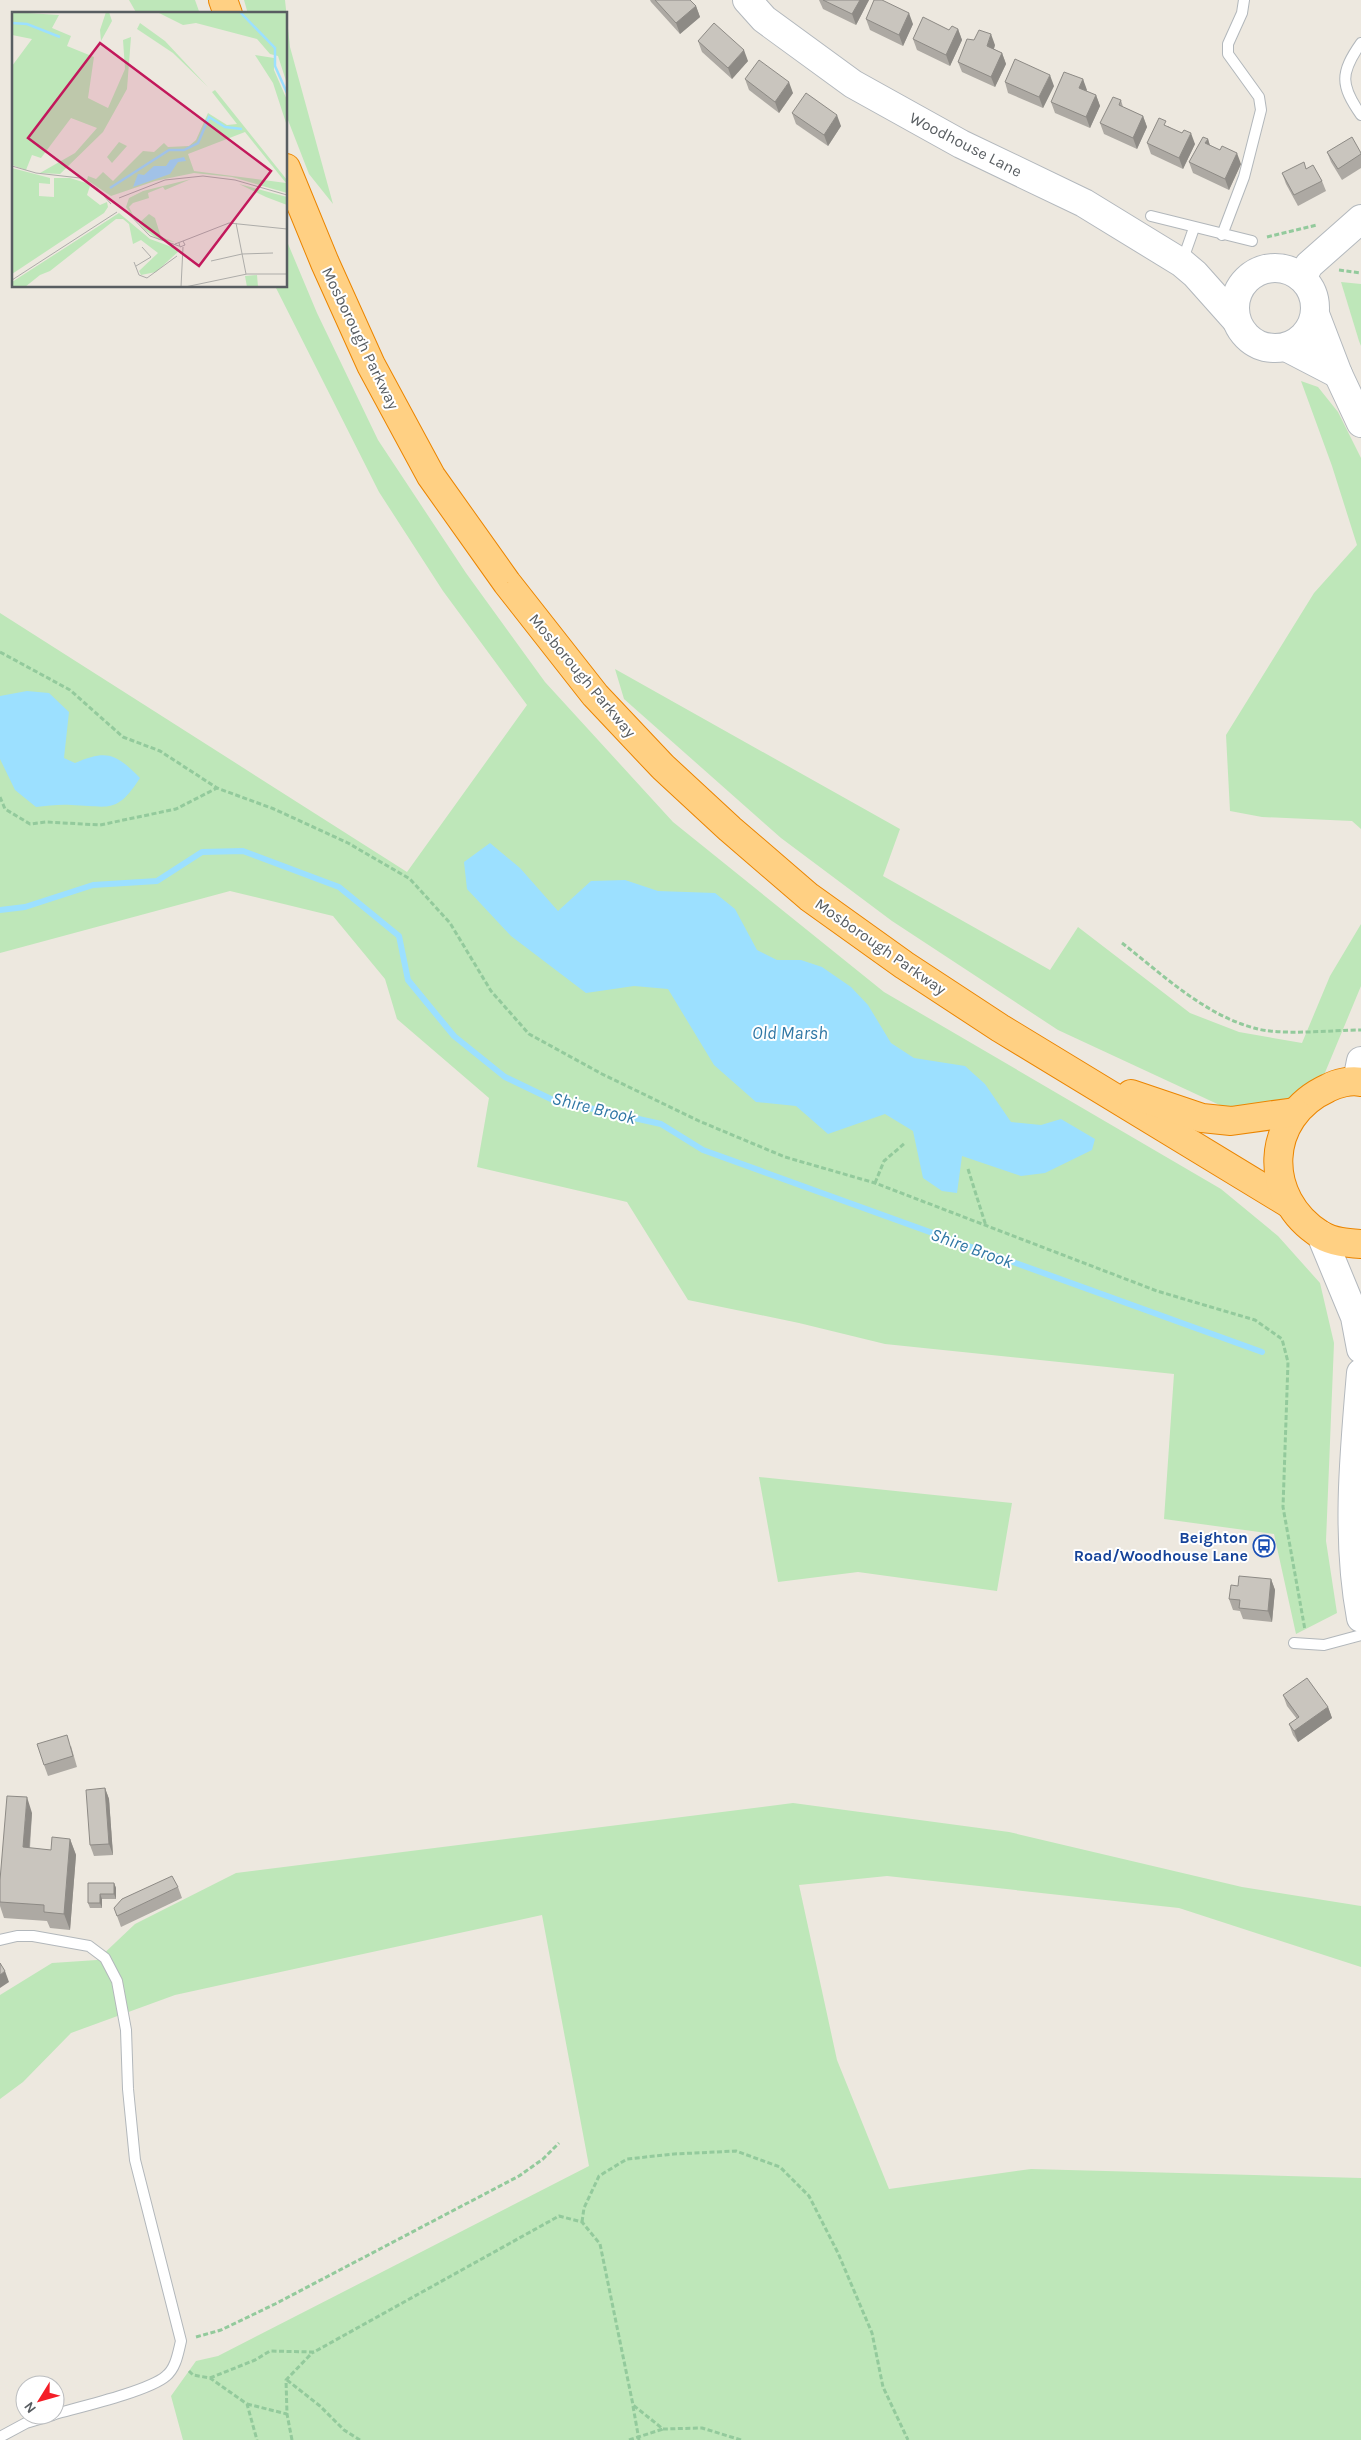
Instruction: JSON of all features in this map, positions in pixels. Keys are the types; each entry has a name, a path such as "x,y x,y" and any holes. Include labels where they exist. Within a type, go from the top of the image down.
{"highway":[{"path":"223,0 227,12"},
{"name":"Mosborough Parkway","path":"288,173 324,263 371,365 432,476 507,583 595,695 663,767 730,829 809,897 952,996 1288,1203"},
{"path":"1360,1075 1316,1093 1295,1112 1286,1126 1278,1153 1279,1176 1288,1203 1299,1218 1321,1235 1337,1242 1361,1244"},
{"name":"Mosborough Parkway","path":"1087,1079 1202,1118 1231,1121 1295,1112"}],"street":[{"name":"Woodhouse Lane","path":"747,0 764,19 853,84 961,144 1084,203 1188,268 1236,320"},
{"path":"1302,278 1309,265 1361,219"},
{"name":"Woodhouse Lane","path":"1188,268 1243,283"},
{"path":"1265,268 1279,268 1292,271 1302,278 1311,290 1315,303 1315,314 1311,327 1304,336 1286,347 1272,348 1258,345 1246,337 1236,320 1234,306 1237,292 1243,283 1253,274 1265,268"},
{"path":"1315,314 1338,374 1361,423"},
{"path":"1286,347 1338,374"},
{"path":"1321,1235 1355,1318 1361,1349"},
{"path":"1361,1373 1354,1447 1357,1599 1361,1618"}],"lane":[{"path":"1222,234 1244,177 1261,110 1259,97 1228,54 1228,44 1242,14 1244,0"},
{"path":"1361,43 1345,71 1345,86 1351,102 1361,115"},
{"path":"1151,216 1252,241"},
{"path":"1188,268 1194,228"},
{"path":"1294,1644 1324,1645 1361,1635"},
{"path":"0,1940 17,1936 33,1936 89,1946 105,1958 117,1981 126,2030 128,2089 135,2160 181,2341 176,2361 166,2376 149,2386 65,2412"},
{"path":"0,2437 22,2425"}],"path":[{"path":"1252,241 1321,224"},
{"path":"0,652 70,690 123,738 160,751 217,788 274,809 348,843 410,879 450,923 491,991 529,1034 602,1074 699,1121 785,1157 875,1184 1157,1291 1255,1320 1282,1339 1288,1362 1283,1507 1308,1645"},
{"path":"0,797 5,809 30,824 46,822 100,825 176,809 217,788"},
{"path":"1122,943 1186,993 1220,1014 1254,1028 1290,1031 1361,1030"},
{"path":"875,1184 884,1161 905,1143"},
{"path":"968,1169 986,1227"},
{"path":"181,2341 221,2330 519,2176 543,2160 558,2143"},
{"path":"582,2222 584,2208 599,2176 626,2159 674,2154 736,2151 780,2167 809,2196 838,2253 872,2333 883,2387 908,2440"},
{"path":"292,2440 287,2414 286,2380 314,2352 559,2216 582,2222 600,2244 639,2440"},
{"path":"210,2378 255,2360 270,2351 314,2352"},
{"path":"176,2361 194,2375 210,2378 248,2404 287,2414"},
{"path":"286,2380 320,2406 344,2430 360,2440"},
{"path":"248,2404 257,2440"},
{"path":"633,2405 663,2429"},
{"path":"630,2440 638,2435 655,2433 663,2429 702,2428 742,2440"}],"green space":[{"path":"129,0 195,0 199,12 136,12"},
{"path":"244,0 285,0 286,12 247,12"},
{"path":"288,28 290,47 333,204 309,174 288,120"},
{"path":"288,244 317,313 378,440 466,573 545,682 673,822 884,992 1221,1189 1278,1236 1320,1283 1334,1343 1326,1541 1337,1613 1296,1634 1274,1534 1164,1519 1174,1374 885,1344 799,1323 688,1300 627,1202 477,1167 489,1098 397,1019 385,979 333,916 230,891 0,953 0,613 407,872 527,705 443,591 379,492 276,288 288,288"},
{"path":"1341,282 1361,284 1361,346 1359,341"},
{"path":"1301,381 1318,387 1338,412 1361,458 1361,829 1352,821 1262,817 1230,811 1226,735 1314,593 1357,545 1332,466"},
{"path":"615,669 900,829 883,876 1050,970 1078,927 1190,1013 1239,1032 1302,1043 1330,976 1361,924 1361,986 1324,1075 1294,1100 1226,1108 1058,1030 892,921 781,838 624,699"},
{"path":"759,1477 1012,1503 997,1591 858,1572 778,1582"},
{"path":"793,1803 1009,1832 1242,1887 1361,1906 1361,1967 1179,1908 887,1876 799,1885 837,2060 889,2189 1031,2169 1361,2178 1361,2440 183,2440 171,2396 196,2361 218,2356 589,2166 542,1915 175,1995 71,2033 23,2082 0,2099 0,1995 52,1963 97,1960 135,1924 236,1873"}],"water":[{"path":"27,691 49,693 69,712 64,758 75,763 96,756 111,756 118,759 140,778 124,798 111,806 103,807 62,805 36,807 15,790 0,759 0,696"},
{"name":"Old Marsh","path":"490,843 520,868 558,911 591,881 625,880 658,891 715,893 735,909 757,950 777,960 801,960 822,967 851,987 868,1005 891,1043 914,1058 965,1066 985,1084 1011,1122 1041,1125 1061,1119 1095,1139 1092,1150 1045,1173 1021,1176 962,1156 957,1193 942,1191 923,1178 913,1131 885,1114 828,1134 796,1106 756,1102 714,1065 668,989 634,986 586,993 511,936 467,889 464,862"}],"building":[{"path":"655,0 690,0 696,6 676,23"},
{"path":"823,0 860,0 852,14"},
{"path":"874,0 882,0 909,13 899,35 866,19"},
{"path":"923,17 949,30 952,26 958,29 946,55 913,39"},
{"path":"714,23 744,50 728,68 698,41"},
{"path":"979,30 991,34 987,46 1002,53 991,77 958,62 967,39 974,40"},
{"path":"1015,59 1050,75 1039,97 1005,82"},
{"path":"759,60 789,82 775,102 745,79"},
{"path":"1064,72 1083,79 1079,88 1096,95 1086,117 1051,102"},
{"path":"806,93 837,115 824,135 792,113"},
{"path":"1113,97 1121,100 1119,105 1143,116 1133,138 1100,123"},
{"path":"1159,118 1166,121 1164,125 1182,133 1184,130 1191,133 1179,158 1147,143"},
{"path":"1203,137 1208,139 1205,143 1220,150 1222,146 1237,153 1225,179 1189,162"},
{"path":"1352,137 1361,154 1338,169 1327,152"},
{"path":"1304,162 1306,169 1313,165 1322,181 1294,195 1282,173"},
{"path":"1239,1576 1271,1579 1268,1611 1239,1608 1240,1600 1229,1599 1231,1585 1238,1586"},
{"path":"1307,1678 1328,1707 1294,1731 1289,1724 1299,1717 1283,1695"},
{"path":"67,1735 73,1756 44,1765 37,1744"},
{"path":"105,1788 109,1844 90,1845 86,1790"},
{"path":"7,1796 27,1797 23,1847 51,1850 52,1837 70,1839 64,1914 44,1912 44,1905 0,1902"},
{"path":"172,1876 178,1887 117,1916 114,1908 122,1899"},
{"path":"88,1883 114,1883 114,1894 100,1894 100,1903 88,1903"},
{"path":"0,1963 5,1971 0,1975"}],"waterway":[{"name":"Shire Brook","path":"0,910 25,907 93,885 157,881 202,852 243,851 339,887 399,936 408,980 454,1036 505,1077 553,1100 661,1124 703,1150 1262,1352"}],"place":[{"name":"Beighton Road/Woodhouse Lane","path":"1264,1546"}]}
